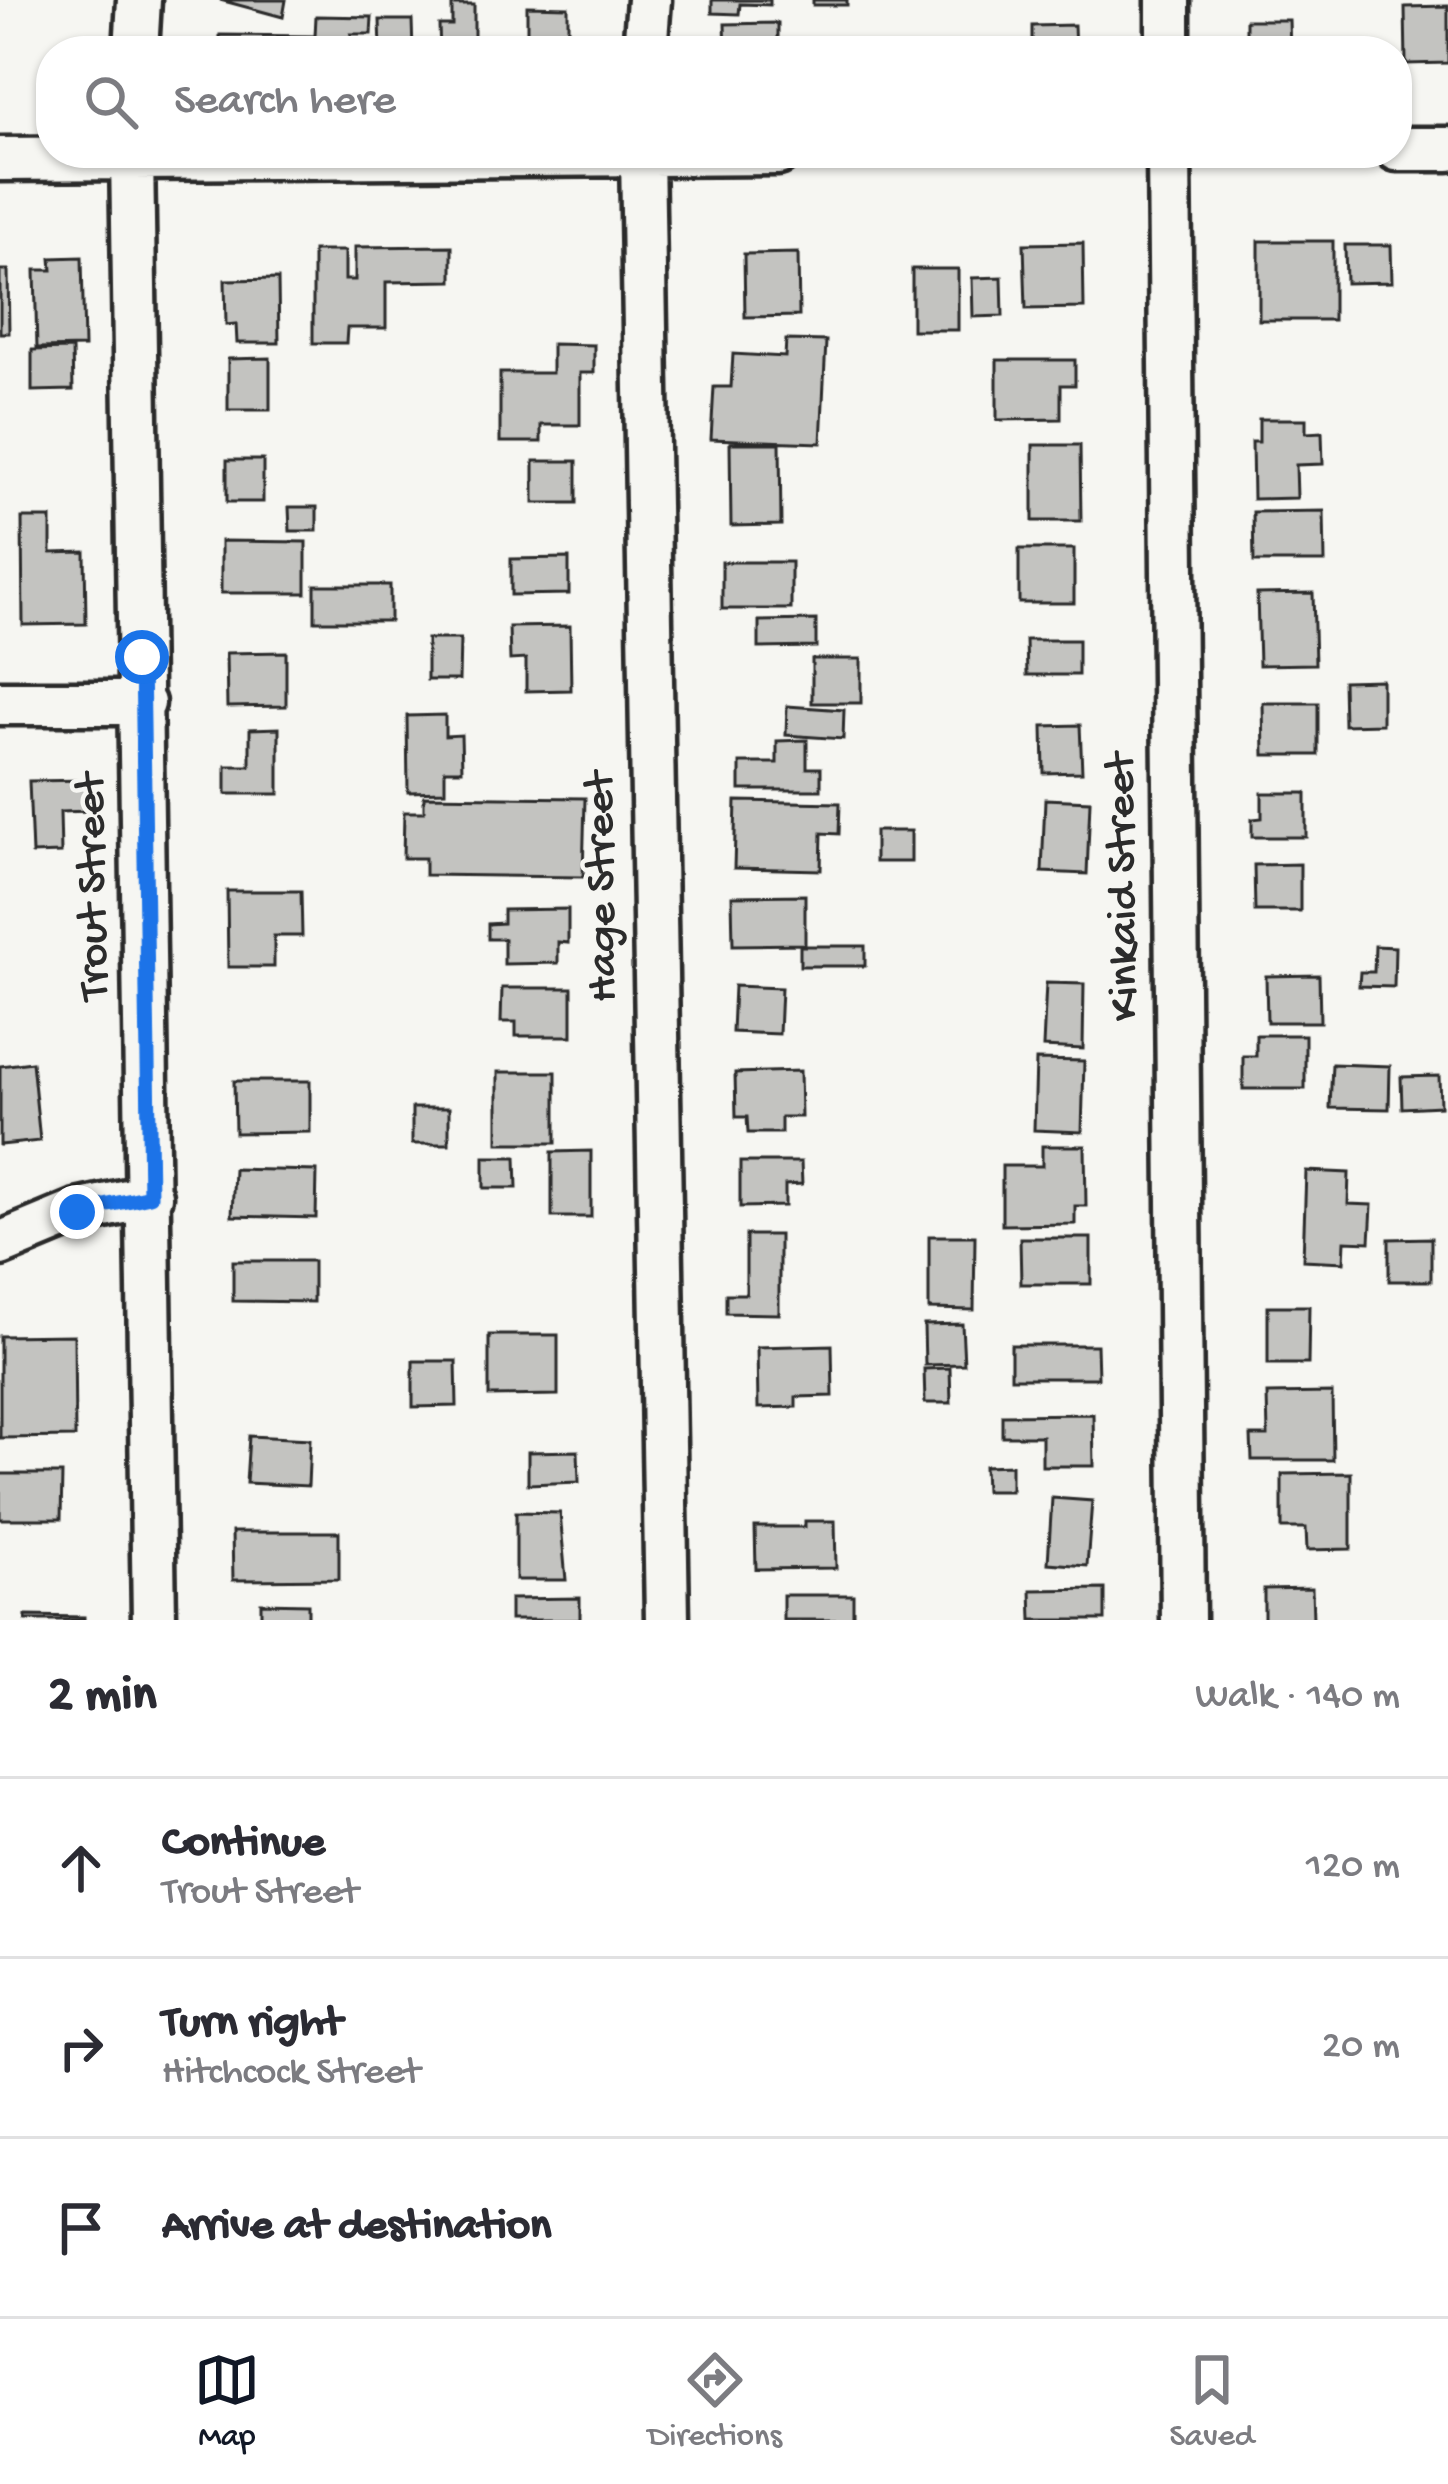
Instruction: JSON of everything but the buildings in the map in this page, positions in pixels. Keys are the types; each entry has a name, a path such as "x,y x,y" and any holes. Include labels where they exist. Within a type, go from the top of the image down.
{"street":[{"path":"137,36 139,0"},
{"path":"646,36 649,0"},
{"path":"1168,0 1168,36"},
{"path":"1412,149 1448,149"},
{"path":"0,159 36,158"},
{"name":"Trout Street","path":"132,168 154,1620"},
{"name":"Hage Street","path":"642,168 667,1620"},
{"name":"Kinkaid Street","path":"1169,168 1183,1620"},
{"path":"0,704 143,703"},
{"path":"0,1244 77,1212 150,1196"}],"route":[{"path":"77,1212 150,1196 142,657"}]}
